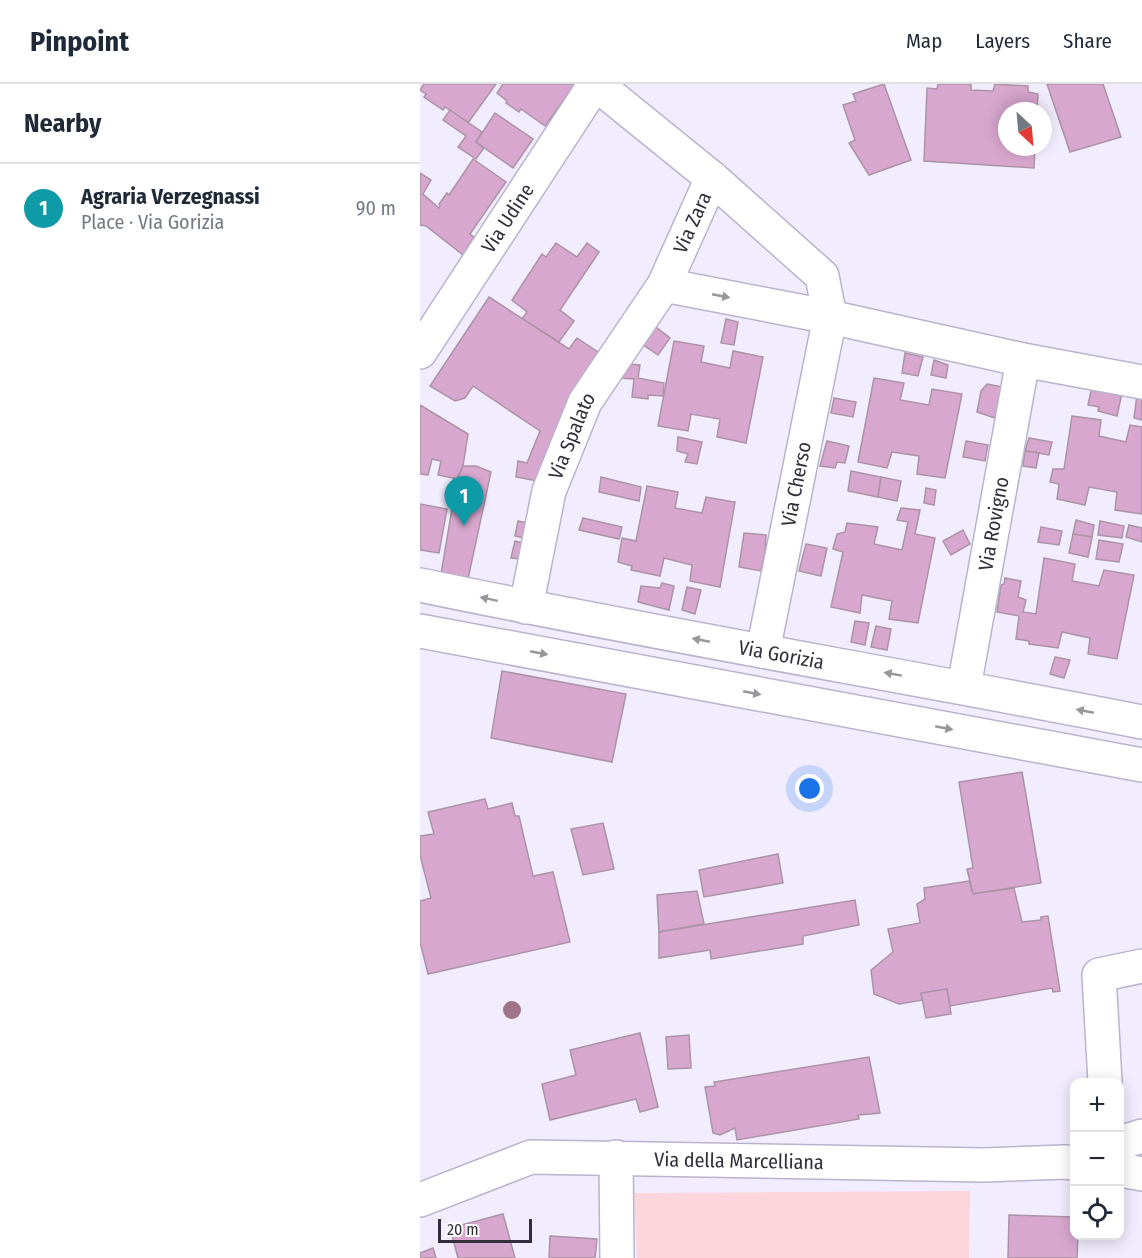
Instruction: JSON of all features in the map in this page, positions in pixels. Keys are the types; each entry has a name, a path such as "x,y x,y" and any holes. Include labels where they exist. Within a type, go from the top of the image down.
{"street":[{"name":"Via Udine","path":"420,352 596,84 712,178"},
{"name":"Via Zara","path":"664,285 712,178 822,276 830,317"},
{"path":"664,285 830,317 1023,360 1142,382"},
{"name":"Via Spalato","path":"526,607 549,491 585,402 664,285"},
{"name":"Via Cherso","path":"763,651 830,317"},
{"name":"Via Rovigno","path":"964,687 1023,360"},
{"name":"Via Gorizia","path":"420,585 526,607 1142,722"},
{"path":"420,631 1142,765"},
{"path":"1105,1078 1099,975 1142,966"},
{"path":"1124,1141 1142,1136"},
{"name":"Via della Marcelliana","path":"420,1200 531,1157 984,1165 1070,1161"},
{"path":"616,1157 617,1258"},
{"path":"1124,1171 1142,1174"}],"shaded area":[{"path":"970,1191 969,1258 637,1258 634,1193"}],"building":[{"path":"424,84 496,84 468,123 445,107 443,110 424,97 426,94 420,90"},
{"path":"503,84 575,84 545,126 521,109 519,112 506,103 507,101 497,93"},
{"path":"884,84 911,160 869,175 849,143 855,140 843,105 856,101 853,94"},
{"path":"938,84 971,84 971,90 993,91 995,84 1028,86 1028,92 1038,94 1038,102 998,102 998,156 1035,156 1034,168 924,161 927,88 937,89"},
{"path":"1047,84 1103,84 1121,137 1070,152"},
{"path":"450,110 482,132 476,142 484,148 476,159 458,147 466,136 443,120"},
{"path":"495,113 533,139 513,168 476,142"},
{"path":"473,159 506,182 470,234 474,237 463,255 426,226 420,225 420,173 431,180 423,194 439,208 439,204 447,193 449,195"},
{"path":"556,243 577,257 587,243 599,252 560,310 574,321 559,342 522,319 527,312 512,300 542,254 546,257"},
{"path":"489,297 569,349 577,338 598,352 551,441 542,482 516,477 518,461 527,463 540,431 473,386 465,398 455,401 430,386"},
{"path":"726,319 738,322 734,345 721,343"},
{"path":"652,324 670,338 658,355 639,342"},
{"path":"674,341 704,346 701,362 730,368 733,351 763,357 746,443 717,437 720,419 691,414 688,431 658,426"},
{"path":"905,353 923,357 918,376 902,373"},
{"path":"934,360 948,365 946,378 931,375"},
{"path":"627,364 640,365 638,378 664,383 663,396 648,395 648,399 632,397 634,379 619,378"},
{"path":"874,378 904,383 900,400 929,405 932,389 962,394 945,478 917,474 919,456 892,452 887,468 858,462"},
{"path":"987,384 1003,387 995,418 977,412 981,391"},
{"path":"1092,386 1122,393 1117,416 1098,411 1099,407 1088,405"},
{"path":"1137,395 1142,396 1142,420 1134,418"},
{"path":"834,398 856,402 853,417 831,413"},
{"path":"420,405 468,434 463,466 457,479 438,475 441,461 432,459 428,475 420,474"},
{"path":"1072,416 1101,420 1099,436 1126,442 1130,425 1142,427 1142,514 1115,510 1117,492 1089,487 1085,505 1057,499 1059,484 1050,482 1053,469 1064,469"},
{"path":"678,437 702,442 697,464 685,462 688,454 677,451"},
{"path":"1029,438 1052,442 1049,455 1025,451"},
{"path":"827,441 849,446 845,463 837,462 835,468 820,466"},
{"path":"966,441 988,445 985,461 963,457"},
{"path":"1025,451 1039,453 1036,468 1023,466"},
{"path":"463,466 476,466 491,472 468,579 441,574 457,479"},
{"path":"851,471 881,477 878,497 848,491"},
{"path":"601,477 641,487 639,501 599,492"},
{"path":"881,477 901,481 897,501 878,497"},
{"path":"647,486 678,492 675,508 702,513 706,497 735,502 720,587 690,581 692,565 664,558 660,576 631,570 632,566 618,562 622,538 636,541"},
{"path":"926,488 936,490 934,505 924,503"},
{"path":"420,504 447,509 439,553 420,550"},
{"path":"901,508 920,510 915,534 935,538 918,623 889,619 892,601 862,595 860,613 831,607 843,552 833,549 837,534 845,532 847,523 878,527 874,544 902,550 908,522 897,520"},
{"path":"583,518 622,527 619,539 579,530"},
{"path":"1076,520 1094,525 1092,537 1073,534"},
{"path":"518,521 528,523 524,538 515,536"},
{"path":"1100,521 1124,526 1122,538 1098,535"},
{"path":"1129,525 1142,528 1142,542 1126,537"},
{"path":"1041,527 1062,531 1059,545 1038,542"},
{"path":"963,530 970,544 951,555 943,541"},
{"path":"744,533 766,535 761,571 739,567"},
{"path":"1073,534 1092,537 1088,557 1069,553"},
{"path":"1099,540 1123,544 1119,562 1096,559"},
{"path":"515,541 523,543 520,559 511,558"},
{"path":"806,544 827,548 821,576 799,571"},
{"path":"1044,558 1075,564 1072,581 1099,586 1104,570 1134,575 1117,659 1088,654 1090,638 1062,632 1058,648 1029,644 1029,641 1016,639 1019,616 997,612 1001,585 1004,584 1005,578 1021,581 1018,597 1026,600 1023,612 1036,614"},
{"path":"662,583 674,586 669,610 638,602 641,586 660,588"},
{"path":"687,587 701,590 695,614 682,610"},
{"path":"855,621 869,623 865,645 851,642"},
{"path":"876,626 891,629 887,650 871,647"},
{"path":"1055,657 1070,660 1064,678 1050,674"},
{"path":"502,671 626,694 612,762 491,738"},
{"path":"1022,772 1041,883 973,894 967,869 973,868 959,782"},
{"path":"485,799 488,809 512,803 515,816 519,816 533,876 553,872 570,942 428,974 420,942 420,901 431,898 420,855 420,836 434,834 428,812"},
{"path":"603,823 614,869 583,875 571,829"},
{"path":"778,854 783,883 704,897 699,870"},
{"path":"969,881 973,894 1014,888 1022,922 1041,920 1041,917 1048,916 1060,991 1053,992 1052,988 950,1006 947,989 921,993 923,1000 899,1004 874,994 871,970 893,952 888,929 920,923 917,904 925,899 924,888"},
{"path":"697,891 704,924 659,932 657,895"},
{"path":"855,900 859,925 803,936 803,944 711,959 710,950 659,958 659,932"},
{"path":"947,989 951,1014 926,1018 921,993"},
{"path":"640,1033 658,1107 640,1112 636,1099 550,1120 542,1084 576,1075 570,1050"},
{"path":"689,1035 691,1068 668,1069 666,1037"},
{"path":"869,1057 880,1113 858,1115 859,1119 737,1140 735,1128 720,1135 713,1133 705,1087 715,1086 714,1082"},
{"path":"503,1214 515,1258 458,1258 450,1228"},
{"path":"1009,1215 1070,1217 1070,1240 1078,1240 1077,1258 1008,1258"},
{"path":"550,1236 597,1239 595,1258 549,1258"},
{"path":"433,1248 436,1258 420,1258 420,1253"}],"place":[{"name":"Agraria Verzegnassi","path":"464,526"}]}
